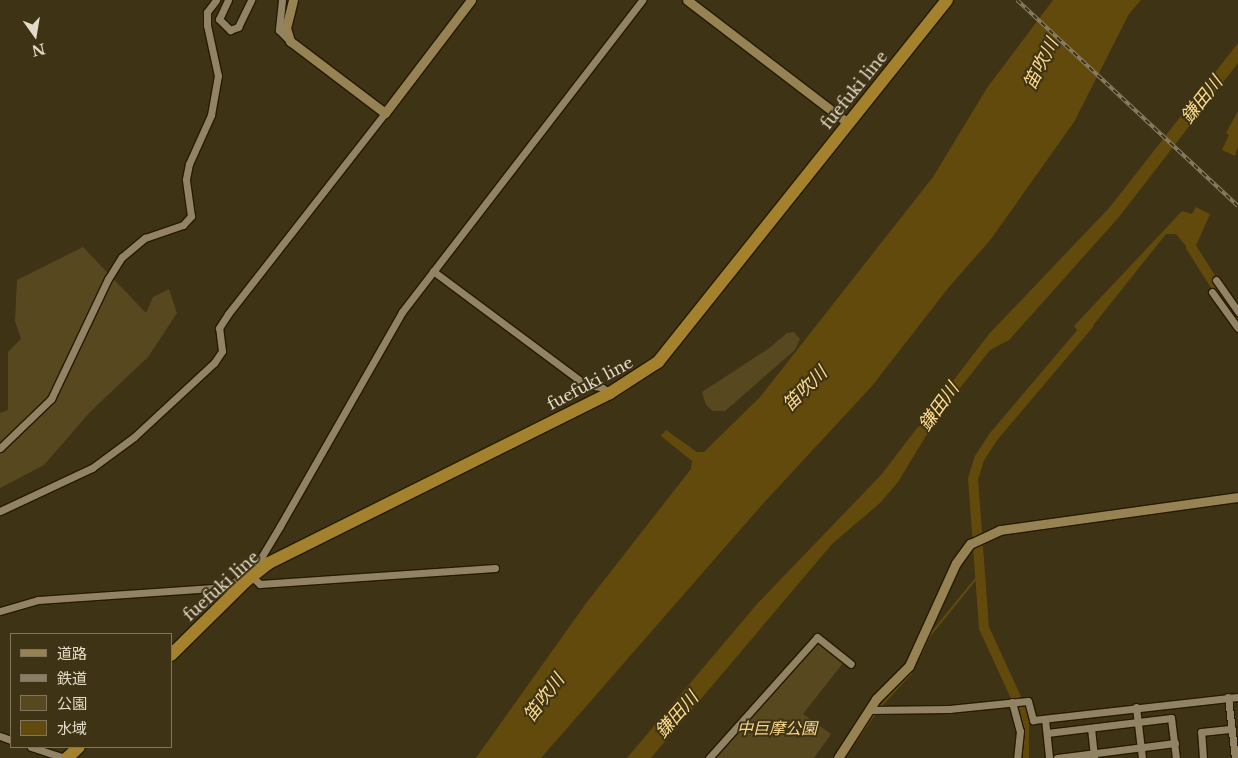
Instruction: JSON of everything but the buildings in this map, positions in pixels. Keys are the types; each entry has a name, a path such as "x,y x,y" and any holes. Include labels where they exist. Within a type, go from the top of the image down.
{"highway":[{"name":"fuefuki line","path":"172,654 248,574 288,552 610,393 642,375 678,339 947,0"},
{"path":"66,758 78,748"}],"street":[{"path":"0,448 51,399 108,279 122,257 145,238 183,226 192,216 186,179 189,164 212,115 218,76 207,25 208,12 216,0"},
{"path":"228,0 219,18 230,30 238,27 251,0"},
{"path":"282,0 279,30 290,41 385,113"},
{"path":"290,41 286,28 293,0"},
{"path":"0,512 92,468 134,437 214,363 222,351 219,328 228,314 471,0"},
{"path":"0,611 38,600 228,587 248,574 259,561 402,312 642,0"},
{"path":"687,0 848,123"},
{"path":"433,271 586,385 601,387 610,393"},
{"path":"1216,280 1238,312"},
{"path":"1212,292 1238,328"},
{"path":"838,758 869,710 888,685 909,666 956,563 971,543 1000,530 1238,498"},
{"path":"248,574 260,584 495,568"},
{"path":"709,758 817,637 851,664"},
{"path":"869,710 949,709 1028,701 1033,720 1238,696"},
{"path":"1228,698 1235,758"},
{"path":"1016,702 1020,731 1017,758"},
{"path":"1136,707 1142,758"},
{"path":"1046,734 1171,718 1176,758"},
{"path":"1045,719 1049,758"},
{"path":"1091,728 1094,756"},
{"path":"1203,758 1201,732 1232,729"},
{"path":"1057,758 1094,756 1140,747 1175,743"},
{"path":"34,748 66,758"}],"green space":[{"path":"83,247 146,313 153,297 169,289 177,313 148,357 91,411 44,465 0,488 0,413 8,410 8,352 21,339 15,321 17,280"},
{"path":"794,332 800,339 795,350 725,411 713,411 706,405 702,392 768,349 787,333"},
{"name":"中巨摩公園","path":"817,642 843,663 803,714 831,734 814,758 716,758 737,728"}],"water":[{"name":"笛吹川","path":"1053,0 1141,0 1129,14 1074,122 991,239 949,287 872,386 760,507 541,758 476,758 587,602 691,469 692,461 661,436 666,430 697,452 704,452 760,397 933,177 987,88"},
{"name":"鎌田川","path":"1238,43 1238,63 1119,217 1009,340 990,350 938,416 898,482 880,503 832,544 651,758 627,758 757,604 881,475 989,334 1110,207"},
{"path":"1238,111 1238,146 1235,156 1222,150 1229,135 1226,133"},
{"path":"1196,207 1210,214 1195,248 1191,252 1176,234 1166,234 1083,338 1074,326 1182,211 1192,214"}],"waterway":[{"path":"1191,238 1191,247 1238,321"},
{"path":"1024,758 1024,715 984,628 973,479 979,459 994,436 1089,324"},
{"path":"879,708 911,673 930,635 979,575"},
{"path":"844,758 876,712"}],"railway":[{"path":"1017,0 1238,206"}]}
